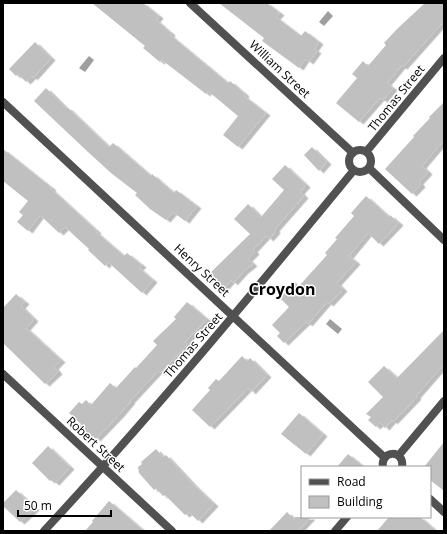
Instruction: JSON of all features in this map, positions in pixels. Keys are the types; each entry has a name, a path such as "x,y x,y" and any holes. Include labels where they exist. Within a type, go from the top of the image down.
{"street":[{"name":"William Street","path":"190,3 353,153"},
{"name":"Thomas Street","path":"366,152 444,58"},
{"name":"Henry Street","path":"3,102 234,316 384,458"},
{"path":"361,150 366,152 371,158 369,168 360,172 354,170 349,164 349,159 353,153 361,150"},
{"path":"369,168 444,240"},
{"name":"Thomas Street","path":"44,531 103,467 234,316 354,170"},
{"name":"Robert Street","path":"3,374 172,531"},
{"path":"399,455 444,401"},
{"path":"383,466 382,463 384,458 389,454 399,455"},
{"path":"399,455 403,462 402,466"},
{"path":"431,500 444,512"},
{"path":"335,531 346,518"}],"shaded area":[{"path":"328,11 333,16 324,26 319,22"},
{"path":"89,56 94,60 85,72 79,68"},
{"path":"330,319 342,329 338,334 326,324"}],"building":[{"path":"92,3 143,3 159,16 156,20 171,33 170,35 228,83 230,81 245,94 244,96 266,113 238,147 223,135 238,116 208,91 206,94 162,60 160,62 143,48 145,46"},
{"path":"219,3 267,3 280,13 276,17 301,36 305,31 319,42 314,49 317,51 309,62 305,59 299,68 262,41 264,38"},
{"path":"425,3 444,3 444,21 387,83 393,88 383,100 380,98 359,122 336,103 357,78 352,74 363,61 368,66 386,45 384,43"},
{"path":"35,42 51,58 33,78 32,76 26,82 18,74 16,76 9,69"},
{"path":"46,88 109,147 113,143 151,176 152,174 174,193 176,190 197,206 185,221 173,212 166,220 150,209 135,195 137,193 111,173 34,101"},
{"path":"444,102 444,140 422,166 428,172 419,182 421,185 412,194 385,169 414,137 413,136 430,118 429,117"},
{"path":"312,147 327,162 319,171 304,155"},
{"path":"3,149 52,188 51,189 97,231 96,232 124,256 127,253 142,265 139,268 153,280 142,293 108,262 105,266 65,227 59,233 40,215 28,231 17,222 23,215 19,212 28,201 3,181"},
{"path":"285,165 306,185 300,192 304,196 275,229 276,231 269,239 266,236 253,250 255,252 248,259 253,264 233,283 231,280 223,289 208,275 250,234 234,219 248,204 261,217 284,190 272,179"},
{"path":"366,196 389,217 390,215 399,223 379,244 368,233 349,256 356,262 337,283 343,289 329,304 327,302 308,324 306,322 284,343 277,336 280,333 272,325 289,307 280,298 295,282 299,286 327,255 325,253 337,239 335,238 354,216 351,213"},
{"path":"16,294 25,302 21,306 34,319 26,328 61,360 54,367 58,372 45,384 3,343 3,308"},
{"path":"187,302 207,319 185,342 187,345 160,373 158,371 96,439 90,433 88,436 79,427 81,424 69,413 79,402 82,404 86,400 91,405 110,383 116,388 157,345 153,341 176,319 174,317"},
{"path":"444,330 444,364 416,396 417,397 393,422 392,420 385,428 380,423 376,427 368,420 371,417 366,414 383,397 368,382 384,366 397,378"},
{"path":"242,356 247,361 250,358 267,375 251,392 248,388 210,427 192,410 210,390 208,388 216,379 219,381"},
{"path":"299,413 323,434 306,454 281,434"},
{"path":"444,442 444,491 431,481 431,466 425,466"},
{"path":"48,446 70,467 55,483 51,480 50,481 32,463"},
{"path":"156,449 163,457 166,455 214,504 198,521 189,512 185,515 156,488 154,490 139,473 138,467 142,464 141,462"},
{"path":"348,454 363,466 338,466"},
{"path":"16,490 35,508 20,522 3,506 3,503"},
{"path":"109,501 144,531 85,531"},
{"path":"287,512 294,519 295,517 310,518 298,531 269,531"},
{"path":"388,518 421,518 436,531 377,531"}],"district":[{"name":"Croydon","path":"282,289"}]}
